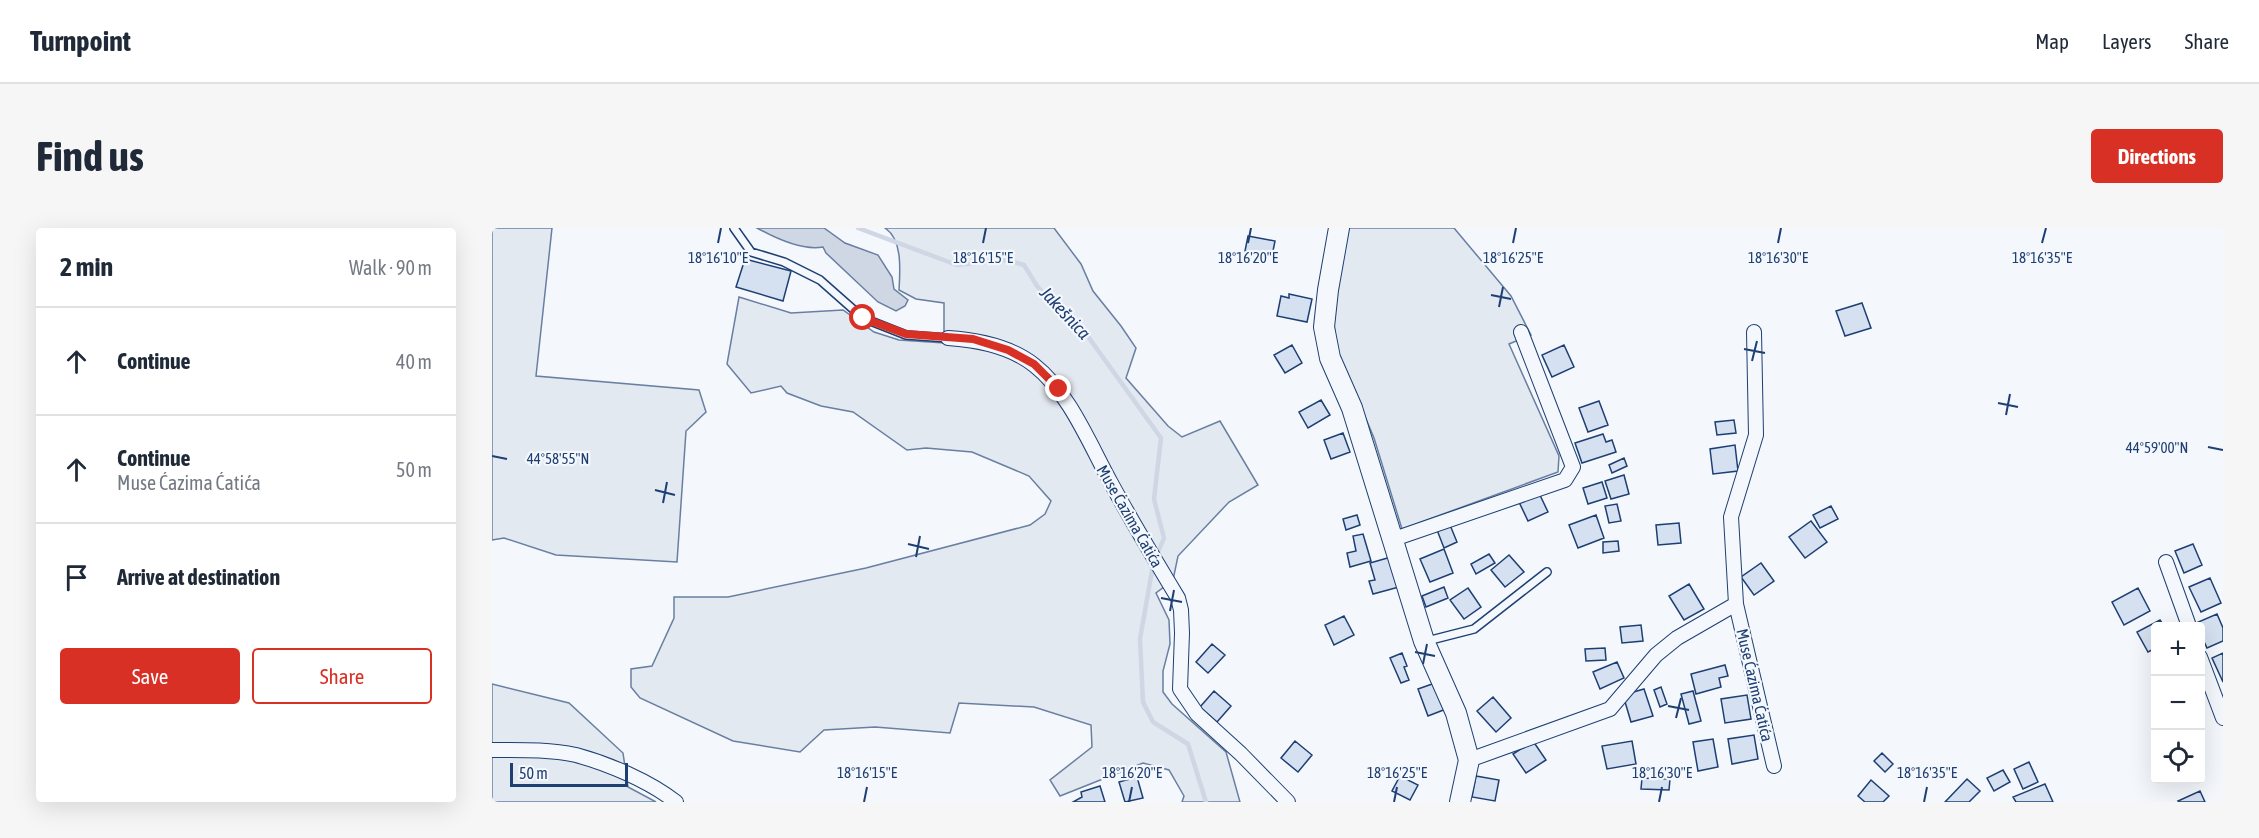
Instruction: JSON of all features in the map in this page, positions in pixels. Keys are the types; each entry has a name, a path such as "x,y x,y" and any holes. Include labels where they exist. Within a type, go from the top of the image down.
{"street":[{"path":"1339,228 1324,327 1330,358 1352,408 1424,641 1456,714 1469,760 1460,802"},
{"path":"1394,539 1565,480 1573,467 1521,332"},
{"name":"Muse Ćazima Ćatića","path":"1754,332 1756,435 1731,517 1736,604 1774,766"},
{"name":"Muse Ćazima Ćatića","path":"948,338 973,339 1008,350 1034,364 1059,389 1120,500 1178,598 1182,633 1180,690 1197,714 1241,754 1288,802"},
{"path":"2166,562 2187,622"},
{"name":"Muse Ćazima Ćatića","path":"1469,760 1610,709 1656,655 1677,638 1736,604"},
{"path":"2205,668 2219,698 2223,718"},
{"path":"492,750 535,750 576,755 640,779 676,802"}],"lane":[{"path":"734,228 751,252 784,262 820,280 863,318 906,334 948,338"},
{"path":"1424,641 1473,629 1547,572"}],"shaded area":[{"path":"492,228 552,228 536,376 699,390 706,412 686,431 677,562 556,555 504,538 492,540"},
{"path":"757,228 824,228 845,243 878,255 892,277 894,289 908,300 905,306 896,311 878,302 826,253 823,247 798,245"},
{"path":"885,228 1054,228 1081,264 1093,291 1136,348 1126,378 1168,426 1182,437 1220,421 1258,485 1229,502 1178,556 1173,580 1156,593 1169,620 1170,644 1163,671 1163,692 1172,704 1226,752 1240,802 1182,802 1184,796 1169,770 1143,763 1060,796 1050,780 1092,747 1091,725 1034,707 959,703 950,733 875,727 824,730 800,752 733,741 640,698 631,687 631,669 652,666 674,618 674,597 728,597 866,568 1030,525 1045,514 1051,501 1029,476 972,452 926,448 907,450 853,412 821,406 787,393 781,386 751,393 727,364 739,297 791,313 843,310 874,332 899,340 944,343 944,303 916,299 899,290 898,248 891,233"},
{"path":"1345,228 1454,228 1511,296 1531,335 1509,344 1559,456 1558,472 1402,529 1374,438 1336,347 1332,298"},
{"path":"492,684 569,703 623,753 628,787 656,802 492,802"}],"building":[{"path":"1248,236 1275,241 1272,256 1245,251"},
{"path":"745,259 791,271 783,301 736,287"},
{"path":"1289,294 1312,299 1307,322 1277,316 1281,296 1289,298"},
{"path":"1862,303 1871,328 1845,336 1836,311"},
{"path":"1292,345 1302,363 1285,373 1274,355"},
{"path":"1564,345 1574,367 1552,377 1542,355"},
{"path":"1321,400 1330,415 1308,428 1299,412"},
{"path":"1599,401 1608,425 1588,432 1579,408"},
{"path":"1734,420 1736,433 1717,435 1715,422"},
{"path":"1343,433 1350,452 1331,459 1324,440"},
{"path":"1603,434 1606,442 1612,440 1616,452 1582,463 1575,443"},
{"path":"1735,445 1738,471 1713,474 1710,449"},
{"path":"1624,458 1627,466 1612,473 1609,465"},
{"path":"1624,475 1629,494 1611,499 1605,481"},
{"path":"1602,482 1607,498 1588,504 1583,488"},
{"path":"1539,493 1548,512 1528,521 1519,502"},
{"path":"1617,504 1621,521 1609,523 1605,506"},
{"path":"1831,506 1838,519 1820,528 1813,515"},
{"path":"1357,515 1360,525 1346,530 1343,519"},
{"path":"1596,515 1604,538 1578,548 1569,525"},
{"path":"1811,521 1827,542 1805,558 1789,537"},
{"path":"1679,523 1681,543 1658,545 1656,525"},
{"path":"1450,525 1457,542 1444,548 1437,530"},
{"path":"1363,534 1371,561 1350,567 1347,553 1356,551 1353,536"},
{"path":"1618,541 1619,551 1603,553 1603,542"},
{"path":"2193,544 2202,565 2184,573 2175,551"},
{"path":"1444,549 1453,573 1430,582 1420,559"},
{"path":"1489,554 1495,563 1476,574 1471,564"},
{"path":"1509,555 1524,572 1505,587 1491,570"},
{"path":"1391,557 1399,587 1373,594 1369,581 1375,580 1370,563"},
{"path":"1761,563 1774,581 1754,595 1741,577"},
{"path":"2210,578 2221,603 2201,612 2189,587"},
{"path":"1689,584 1704,609 1684,620 1669,596"},
{"path":"1444,587 1448,598 1426,607 1422,596"},
{"path":"1468,588 1481,607 1464,619 1450,600"},
{"path":"2138,588 2150,611 2124,625 2112,602"},
{"path":"2217,614 2223,628 2223,641 2207,648 2205,622 2198,622"},
{"path":"1344,616 1354,635 1334,645 1325,625"},
{"path":"1641,625 1643,641 1622,643 1620,627"},
{"path":"2151,625 2151,650 2148,652 2137,632"},
{"path":"1212,644 1225,655 1208,673 1196,662"},
{"path":"1605,648 1606,660 1586,661 1585,649"},
{"path":"1402,653 1409,680 1401,683 1390,658"},
{"path":"2223,653 2223,682 2212,658"},
{"path":"1617,662 1624,678 1600,689 1593,672"},
{"path":"1725,665 1728,676 1719,678 1721,687 1696,694 1691,674"},
{"path":"1435,683 1446,709 1428,716 1418,689"},
{"path":"1661,687 1667,704 1660,707 1654,690"},
{"path":"1644,689 1653,716 1631,722 1623,695"},
{"path":"1214,691 1231,706 1217,722 1200,707"},
{"path":"1693,691 1701,721 1689,724 1681,694"},
{"path":"1747,695 1751,719 1725,723 1721,699"},
{"path":"1493,697 1511,718 1496,732 1477,711"},
{"path":"1754,735 1758,759 1732,764 1728,739"},
{"path":"1713,739 1718,767 1698,771 1693,742"},
{"path":"1295,741 1312,755 1298,772 1281,758"},
{"path":"1533,741 1546,760 1526,773 1513,754"},
{"path":"1632,741 1636,764 1607,769 1602,746"},
{"path":"1882,753 1893,764 1885,772 1874,761"},
{"path":"2029,762 2038,782 2023,789 2014,769"},
{"path":"2003,770 2010,782 1994,791 1987,778"},
{"path":"1400,776 1418,785 1410,800 1392,791"},
{"path":"1476,776 1499,780 1495,801 1472,797"},
{"path":"1137,777 1143,798 1125,802 1119,782"},
{"path":"1642,778 1670,779 1669,790 1641,789"},
{"path":"1967,779 1980,791 1969,802 1945,802"},
{"path":"1871,780 1889,796 1883,802 1865,802 1858,796"},
{"path":"2045,784 2053,802 2016,802 2013,797"},
{"path":"1100,786 1105,802 1073,802 1082,797 1081,792"},
{"path":"2200,791 2205,802 2178,801"}],"waterway":[{"name":"Jakešnica","path":"858,228 957,265 1007,260 1024,265 1037,286 1054,305 1079,324 1161,438 1154,499 1164,538 1159,550"},
{"name":"Jakešnica","path":"1153,565 1140,639 1143,702 1153,722 1188,744 1206,802"}],"route":[{"path":"863,318 906,334 973,339 1008,350 1034,364 1059,389"}]}
